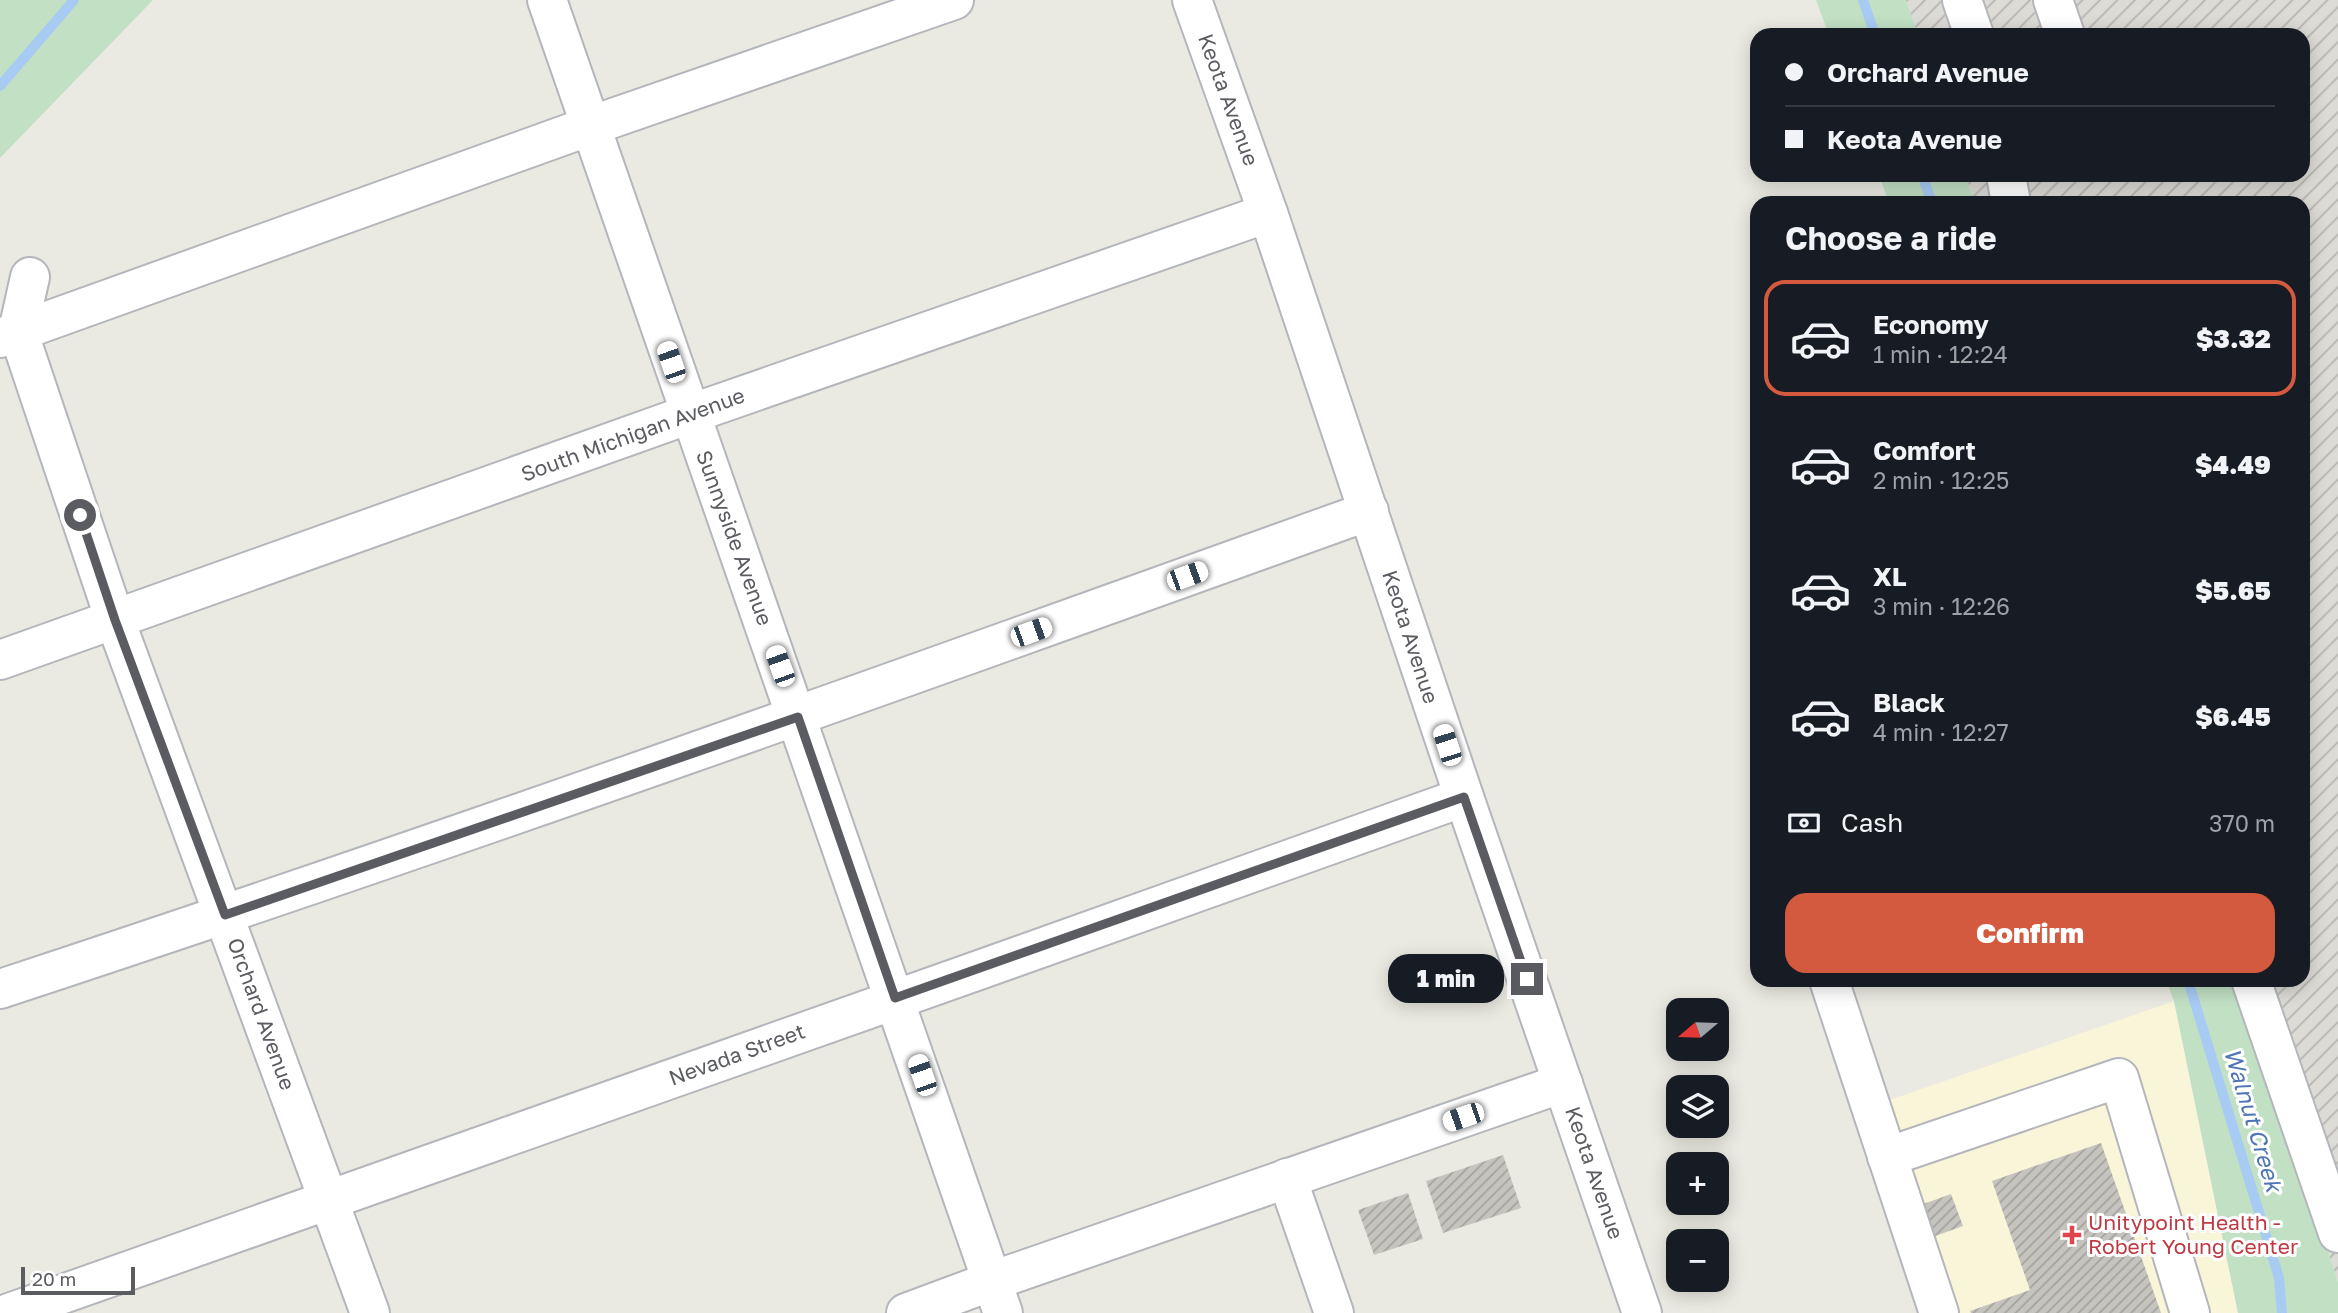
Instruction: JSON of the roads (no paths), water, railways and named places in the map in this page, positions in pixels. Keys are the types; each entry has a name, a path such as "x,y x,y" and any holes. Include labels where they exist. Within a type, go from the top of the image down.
{"street":[{"name":"Sunnyside Avenue","path":"547,0 998,1297"},
{"path":"9,335 954,0"},
{"name":"Keota Avenue","path":"1192,0 1268,213 1464,797 1642,1313"},
{"path":"1962,0 1972,28"},
{"path":"2053,0 2063,28"},
{"name":"South Michigan Avenue","path":"0,660 690,414 1268,213"},
{"path":"9,335 30,277"},
{"name":"Orchard Avenue","path":"9,335 370,1313"},
{"path":"0,989 225,915 798,717 1368,511"},
{"name":"Nevada Street","path":"9,1313 331,1202 895,998 1464,797"},
{"path":"1831,987 1939,1313"},
{"path":"2253,987 2338,1233"},
{"path":"1887,1157 2119,1077 2190,1313"},
{"path":"906,1313 998,1297 1287,1178 1563,1083"},
{"path":"1287,1178 1334,1313"}],"waterway":[{"path":"0,86 74,0"},
{"name":"Walnut Creek","path":"1863,0 1873,28"},
{"name":"Walnut Creek","path":"1924,182 1930,196"},
{"name":"Walnut Creek","path":"2190,987 2279,1278 2282,1313"}],"place":[{"name":"Unitypoint Health - Robert Young Center","path":"2072,1235"}]}
